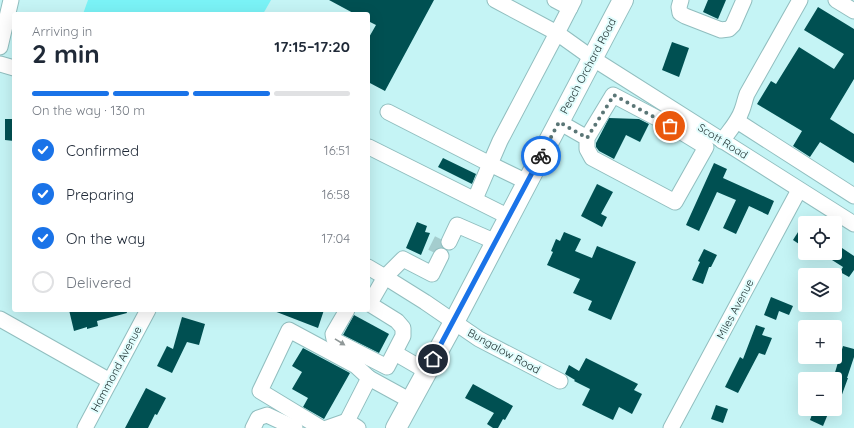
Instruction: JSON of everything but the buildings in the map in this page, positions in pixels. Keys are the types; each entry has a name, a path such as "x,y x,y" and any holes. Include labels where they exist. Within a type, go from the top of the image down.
{"main road":[{"name":"Peach Orchard Road","path":"396,428 454,322 623,0"}],"street":[{"path":"0,47 11,0"},
{"name":"Scott Road","path":"496,0 557,33 592,58 848,220"},
{"path":"475,199 500,141 572,4 555,0"},
{"path":"681,0 679,7 680,13 721,30 729,29 733,25 744,0"},
{"path":"722,141 737,121 747,94 800,0"},
{"path":"836,0 854,10"},
{"path":"0,64 12,67"},
{"path":"614,95 706,147 675,202 592,158 587,149 587,138 614,95"},
{"path":"388,112 527,182"},
{"path":"670,126 677,112"},
{"path":"737,121 854,197 848,220"},
{"path":"559,122 587,138"},
{"path":"370,147 509,217"},
{"name":"Miles Avenue","path":"671,428 799,190"},
{"path":"445,241 452,221 457,225 496,242"},
{"path":"370,301 385,276 403,259 432,274 438,255"},
{"name":"Bungalow Road","path":"370,268 385,276 479,339 560,381"},
{"path":"346,312 333,334 334,339 387,367 403,336 403,328 397,321 370,304"},
{"name":"Hammond Avenue","path":"85,428 147,312"},
{"path":"0,319 110,381"},
{"path":"321,428 260,391 289,330 356,366 369,378 411,400"},
{"path":"395,353 426,371"},
{"path":"327,428 353,425 369,378"},
{"path":"252,428 258,418 268,414 271,422 295,428"}],"shaded area":[{"path":"88,0 271,0 264,12 84,12"}],"tunnel":[{"path":"435,253 442,239"}],"way so far":[{"path":"541,156 559,122 587,138 614,95 670,126"}],"route":[{"path":"433,359 541,156"}]}
